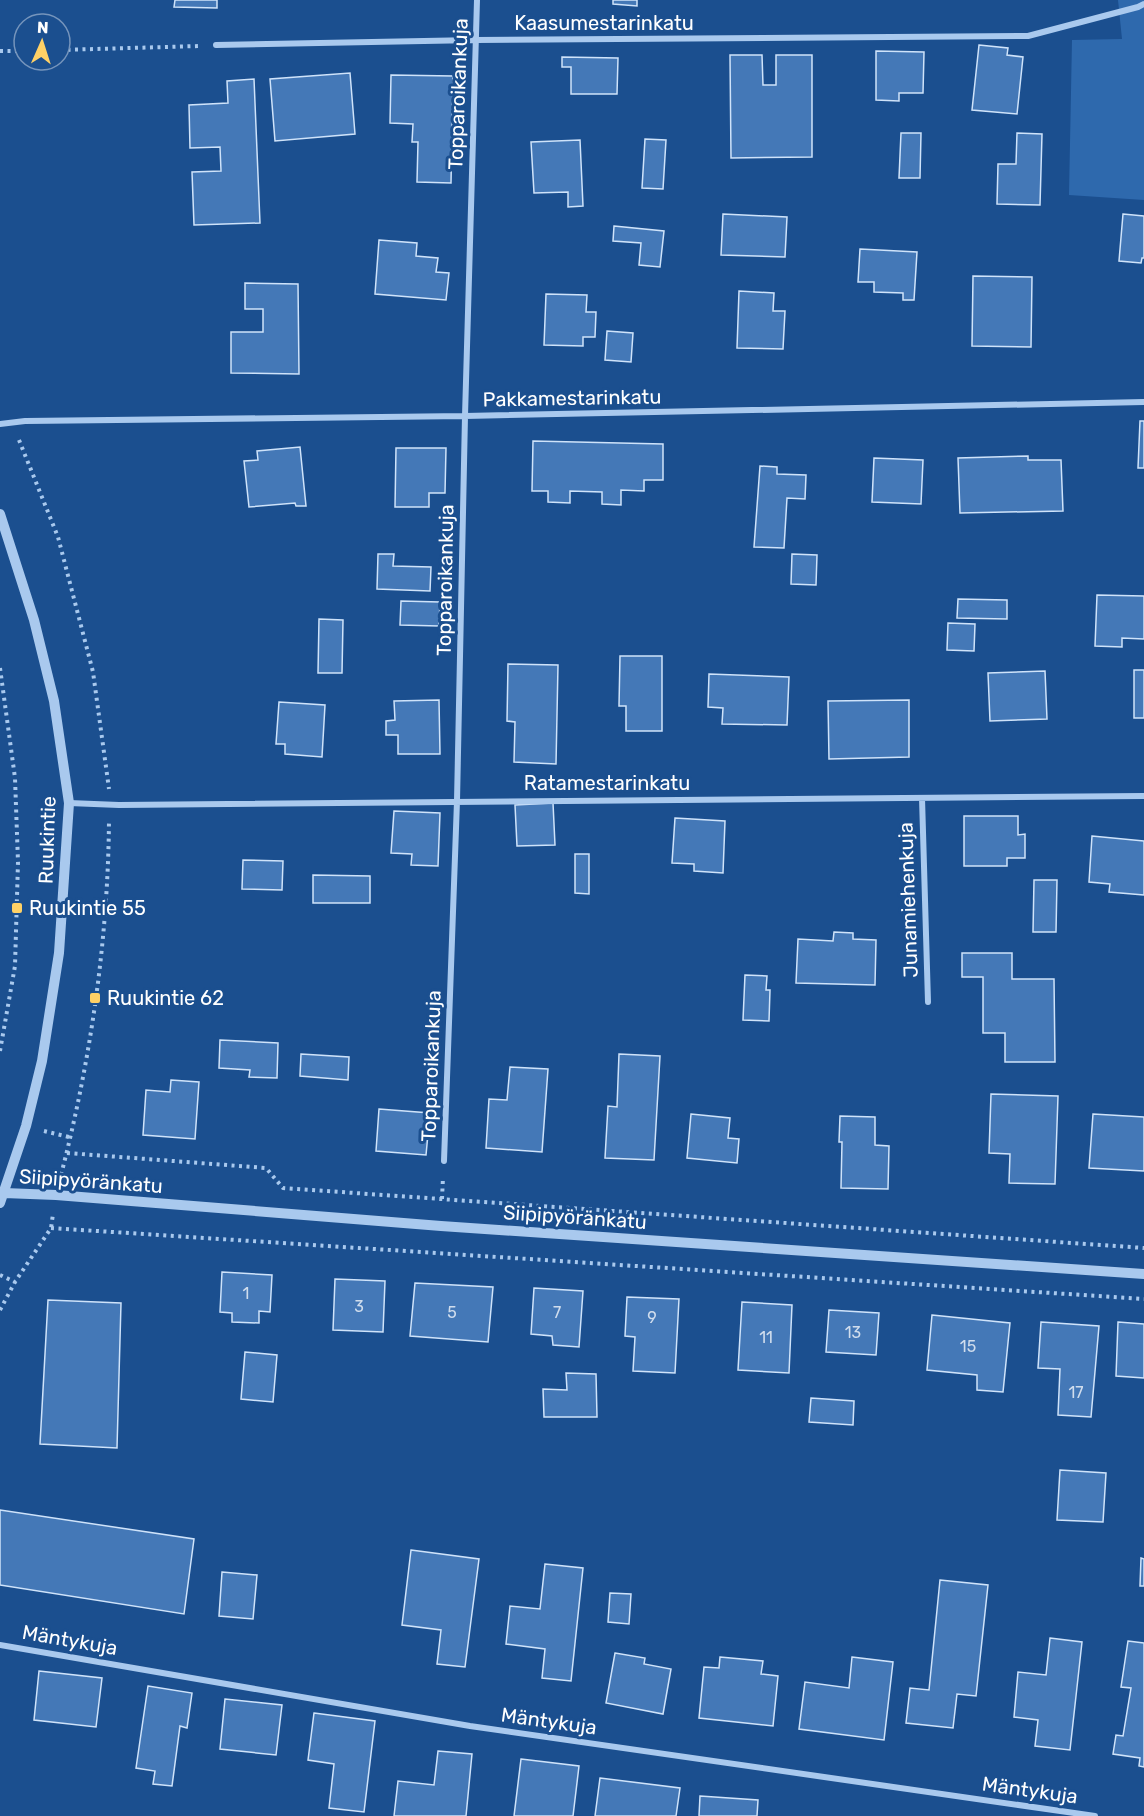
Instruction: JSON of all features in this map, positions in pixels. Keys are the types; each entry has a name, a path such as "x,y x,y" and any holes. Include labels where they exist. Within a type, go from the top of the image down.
{"street":[{"name":"Topparoikankuja","path":"444,1161 457,801 477,0"},
{"name":"Kaasumestarinkatu","path":"216,45 476,40 1028,36 1144,4"},
{"name":"Pakkamestarinkatu","path":"0,424 25,421 465,416 1144,402"},
{"name":"Ruukintie","path":"0,514 34,620 54,700 69,803 59,953 42,1061 26,1126 1,1196"},
{"name":"Ratamestarinkatu","path":"69,803 119,805 1144,796"},
{"name":"Junamiehenkuja","path":"922,798 928,1002"},
{"name":"Siipipyöränkatu","path":"1,1196 56,1194 441,1226 1144,1275"},
{"name":"Mäntykuja","path":"0,1645 470,1726 1095,1816"}],"path":[{"path":"72,50 216,45"},
{"path":"0,668 15,778 18,862 15,966 0,1051"},
{"path":"67,1153 266,1168 283,1188 1144,1248"},
{"path":"51,1227 1144,1299"},
{"path":"0,1275 15,1282"}],"shaded area":[{"path":"1118,0 1144,0 1144,200 1069,195 1072,40 1122,39"}],"building":[{"path":"175,0 217,0 217,8 174,7"},
{"path":"613,0 637,0 637,6 613,4"},
{"path":"979,45 1008,48 1007,55 1023,57 1017,114 972,110"},
{"path":"876,51 924,52 923,93 899,93 899,101 876,100"},
{"path":"730,55 762,55 763,85 776,85 776,55 812,55 812,157 731,158"},
{"path":"562,57 618,58 617,94 571,94 571,67 562,67"},
{"path":"350,73 355,134 275,141 270,79"},
{"path":"391,75 453,76 451,183 417,182 418,142 412,142 413,124 390,123"},
{"path":"254,79 260,223 194,225 192,172 221,171 220,147 190,148 189,105 228,103 227,81"},
{"path":"901,133 921,133 920,178 899,178"},
{"path":"1017,133 1042,134 1040,205 997,204 998,164 1016,164"},
{"path":"645,139 666,140 663,189 642,188"},
{"path":"580,140 583,206 568,207 568,192 534,193 531,142"},
{"path":"723,214 787,217 785,257 721,255"},
{"path":"1123,214 1144,216 1144,258 1141,263 1119,261"},
{"path":"614,226 664,231 660,267 639,265 641,243 613,241"},
{"path":"379,240 417,243 416,256 438,258 436,272 449,273 446,300 375,294"},
{"path":"860,249 917,252 914,300 903,300 903,293 874,292 874,282 858,282"},
{"path":"973,276 1032,277 1031,347 972,346"},
{"path":"245,283 298,284 299,374 231,373 231,332 263,332 263,309 245,309"},
{"path":"739,291 774,293 773,311 785,311 783,349 737,348"},
{"path":"546,294 587,295 586,312 596,312 595,337 583,337 583,346 544,345"},
{"path":"607,331 633,333 631,362 605,360"},
{"path":"1140,421 1144,421 1144,468 1138,468"},
{"path":"533,441 663,444 663,480 644,480 644,491 621,490 621,505 602,504 602,492 570,491 570,503 548,502 548,491 532,491"},
{"path":"300,447 306,506 296,506 295,503 249,507 244,461 258,460 257,451"},
{"path":"396,448 446,448 445,493 429,493 429,507 395,507"},
{"path":"1028,456 1028,460 1061,460 1063,511 960,513 958,458"},
{"path":"874,458 923,460 921,504 872,502"},
{"path":"760,466 777,467 777,474 806,475 805,499 787,498 784,548 754,547"},
{"path":"378,554 394,554 393,566 431,567 430,591 377,589"},
{"path":"792,554 817,555 816,585 791,584"},
{"path":"1097,595 1144,596 1144,639 1122,638 1122,647 1095,646"},
{"path":"958,599 1007,600 1007,619 957,618"},
{"path":"401,601 440,602 439,626 400,625"},
{"path":"319,619 343,620 342,673 318,673"},
{"path":"948,623 975,624 974,651 947,650"},
{"path":"620,656 662,656 662,731 626,731 626,706 619,706"},
{"path":"508,664 558,665 556,764 514,762 515,722 507,721"},
{"path":"1134,670 1144,670 1144,718 1134,718"},
{"path":"1045,671 1047,719 990,721 988,673"},
{"path":"709,674 789,677 787,725 722,724 723,708 708,707"},
{"path":"439,700 440,754 398,754 398,735 386,735 386,721 395,720 394,701"},
{"path":"909,700 909,757 829,759 828,701"},
{"path":"279,702 325,705 322,757 285,754 285,744 276,744"},
{"path":"553,803 555,845 517,846 515,805"},
{"path":"394,811 440,813 438,866 411,865 412,854 391,853"},
{"path":"964,816 1018,816 1018,835 1025,834 1025,858 1007,858 1007,866 964,866"},
{"path":"675,818 725,821 723,873 694,871 694,864 672,863"},
{"path":"1092,836 1144,841 1144,895 1109,892 1110,884 1089,882"},
{"path":"575,854 589,854 589,894 575,893"},
{"path":"243,860 283,861 282,890 242,889"},
{"path":"313,875 370,876 370,903 313,903"},
{"path":"1034,880 1057,880 1056,932 1033,932"},
{"path":"834,932 853,933 853,939 876,940 875,985 796,983 798,939 833,941"},
{"path":"962,953 1012,953 1012,979 1054,979 1055,1062 1005,1062 1005,1033 983,1033 983,977 962,977"},
{"path":"745,975 767,976 766,990 770,990 769,1021 743,1020"},
{"path":"220,1040 278,1043 277,1078 249,1077 250,1070 219,1068"},
{"path":"301,1054 349,1057 348,1080 300,1076"},
{"path":"619,1054 660,1056 654,1160 605,1158 608,1106 617,1107"},
{"path":"510,1067 548,1069 542,1152 486,1148 489,1099 507,1100"},
{"path":"171,1080 199,1082 195,1139 143,1135 146,1090 170,1092"},
{"path":"991,1094 1058,1096 1055,1184 1009,1183 1010,1154 989,1153"},
{"path":"379,1109 430,1113 426,1155 376,1151"},
{"path":"691,1114 730,1118 728,1138 739,1139 737,1163 687,1158"},
{"path":"1093,1114 1144,1117 1144,1171 1089,1168"},
{"path":"840,1116 875,1117 875,1145 889,1146 888,1189 841,1188"},
{"path":"222,1272 272,1275 270,1312 259,1311 259,1323 232,1322 232,1313 220,1312"},
{"path":"335,1279 385,1281 383,1332 333,1330"},
{"path":"415,1283 493,1287 488,1342 410,1336"},
{"path":"534,1288 583,1291 579,1347 553,1345 552,1336 531,1334"},
{"path":"627,1297 679,1299 675,1373 633,1371 635,1337 625,1336"},
{"path":"48,1300 121,1303 117,1448 40,1444"},
{"path":"742,1302 792,1305 789,1373 738,1370"},
{"path":"829,1310 879,1313 876,1355 826,1352"},
{"path":"932,1315 1010,1323 1003,1392 977,1390 977,1375 927,1370"},
{"path":"1041,1322 1099,1326 1091,1417 1058,1415 1060,1369 1038,1368"},
{"path":"1118,1322 1144,1324 1144,1378 1116,1376"},
{"path":"245,1352 277,1355 273,1402 241,1399"},
{"path":"566,1373 596,1374 597,1417 544,1417 543,1389 567,1390"},
{"path":"811,1398 854,1401 853,1425 809,1422"},
{"path":"1060,1470 1106,1473 1103,1522 1057,1520"},
{"path":"0,1510 194,1539 184,1614 0,1585"},
{"path":"411,1550 479,1559 465,1667 437,1664 441,1630 402,1625"},
{"path":"1141,1558 1144,1559 1144,1586 1140,1586"},
{"path":"545,1564 583,1568 571,1681 542,1678 545,1649 506,1644 510,1606 540,1609"},
{"path":"222,1572 257,1575 253,1619 219,1616"},
{"path":"940,1580 988,1585 976,1696 957,1694 953,1728 906,1723 910,1688 929,1690"},
{"path":"610,1593 631,1594 629,1624 608,1622"},
{"path":"1050,1638 1082,1642 1070,1750 1035,1746 1038,1720 1014,1717 1018,1672 1046,1675"},
{"path":"1128,1641 1144,1643 1144,1767 1139,1766 1140,1758 1113,1754 1116,1735 1123,1736 1131,1688 1121,1687"},
{"path":"615,1653 645,1658 644,1664 671,1669 663,1714 606,1703"},
{"path":"720,1657 763,1661 761,1674 778,1676 773,1726 699,1718 704,1667 719,1668"},
{"path":"852,1657 893,1662 884,1740 799,1729 805,1682 849,1688"},
{"path":"39,1671 102,1678 96,1727 34,1720"},
{"path":"148,1686 192,1693 187,1728 180,1726 172,1786 153,1784 155,1771 136,1768"},
{"path":"225,1699 282,1705 276,1755 220,1749"},
{"path":"314,1713 375,1721 364,1812 329,1808 334,1764 308,1760"},
{"path":"438,1751 472,1754 466,1816 394,1816 398,1781 434,1785"},
{"path":"521,1759 579,1766 573,1816 514,1816"},
{"path":"600,1778 680,1788 676,1816 595,1816"},
{"path":"700,1796 758,1800 757,1816 699,1816"}],"place":[{"name":"Ruukintie 55","path":"17,908"},
{"name":"Ruukintie 62","path":"95,998"}]}
